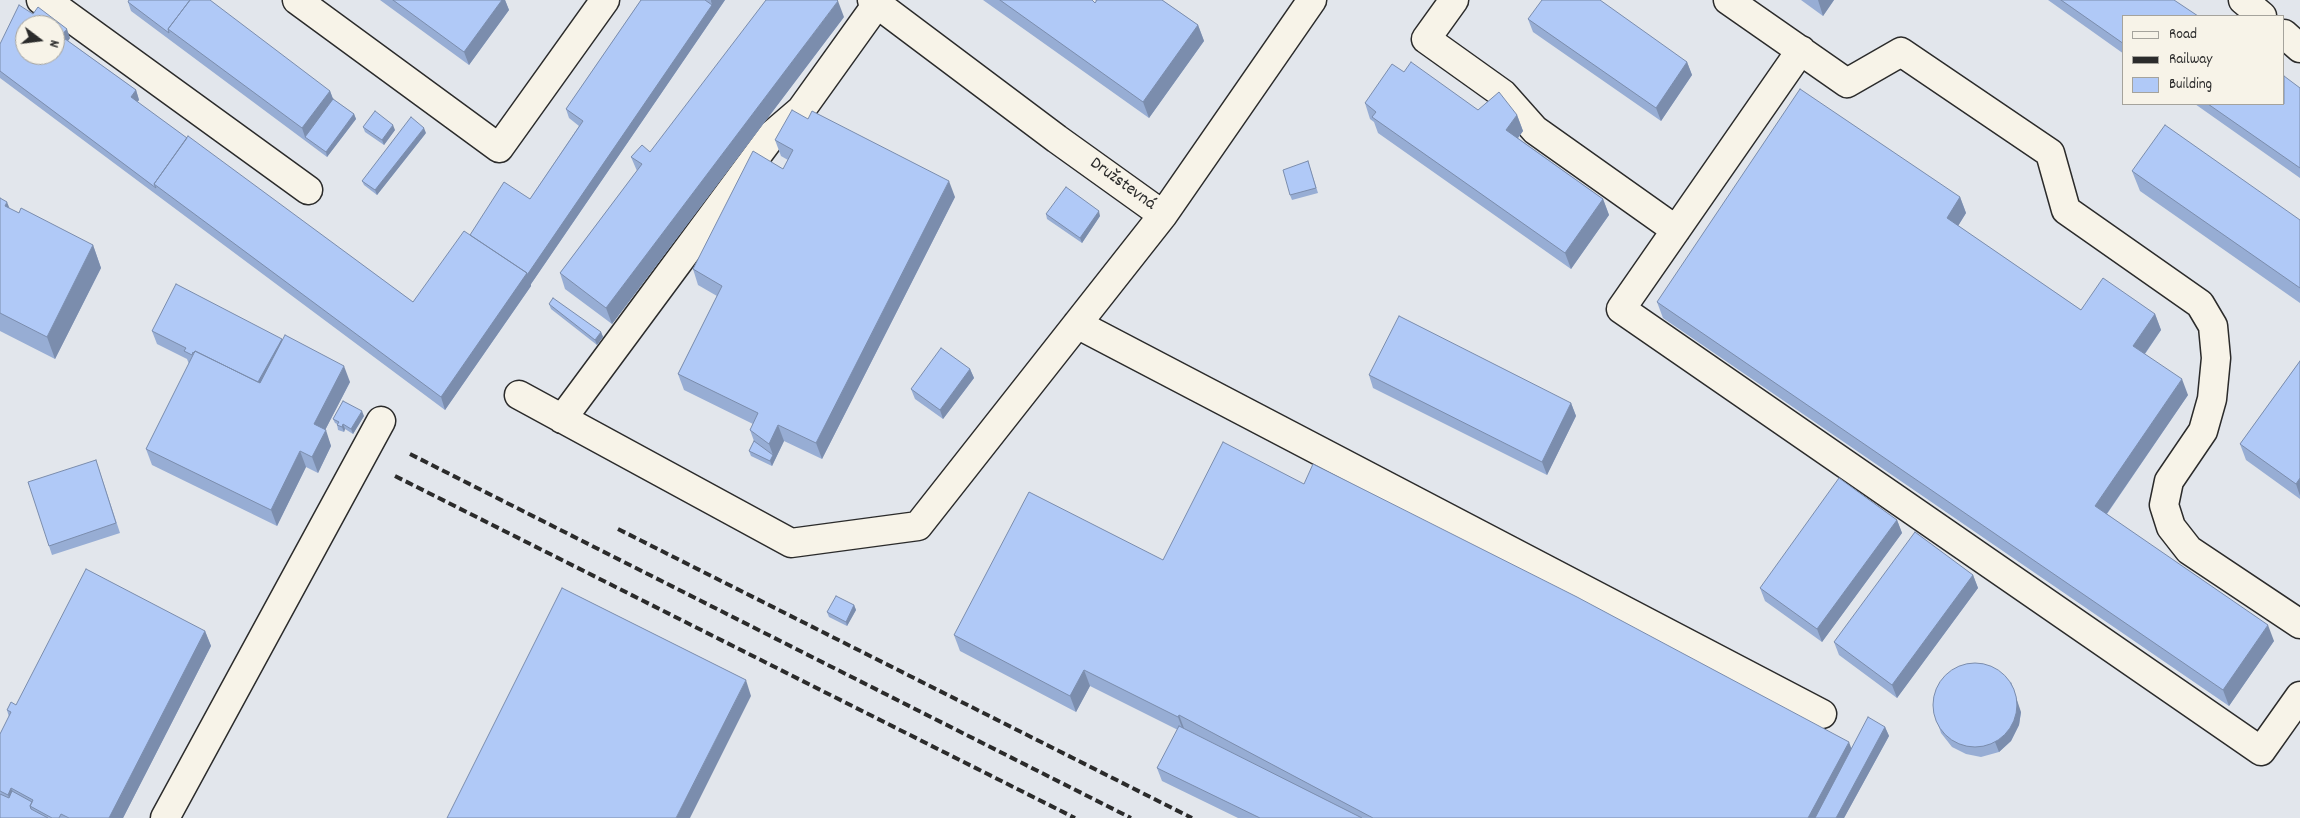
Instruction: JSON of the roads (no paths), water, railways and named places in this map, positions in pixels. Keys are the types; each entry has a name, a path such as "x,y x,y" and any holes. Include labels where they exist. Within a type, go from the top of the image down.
{"street":[{"path":"41,0 57,8 308,190"},
{"path":"297,0 500,148 605,0"},
{"path":"1454,0 1426,39 1503,94 1535,130 1676,230"},
{"path":"1728,0 1847,83 1901,52 2050,153 2066,210 2200,304 2213,326 2216,358 2212,399 2203,431 2169,480 2164,505 2171,527 2189,550 2300,624"},
{"path":"2243,0 2261,15"},
{"name":"Družstevná","path":"875,2 1057,139 1163,215 1310,1"},
{"path":"562,419 773,134 801,110 875,2"},
{"path":"2285,35 2300,48"},
{"path":"1800,50 1621,309 2261,751 2300,696"},
{"path":"519,395 791,543 918,526 1163,215"},
{"path":"1077,324 1822,714"},
{"path":"165,818 381,420"}],"railway":[{"path":"410,454 1131,818"},
{"path":"395,476 1075,818"},
{"path":"618,529 1192,818"}]}
